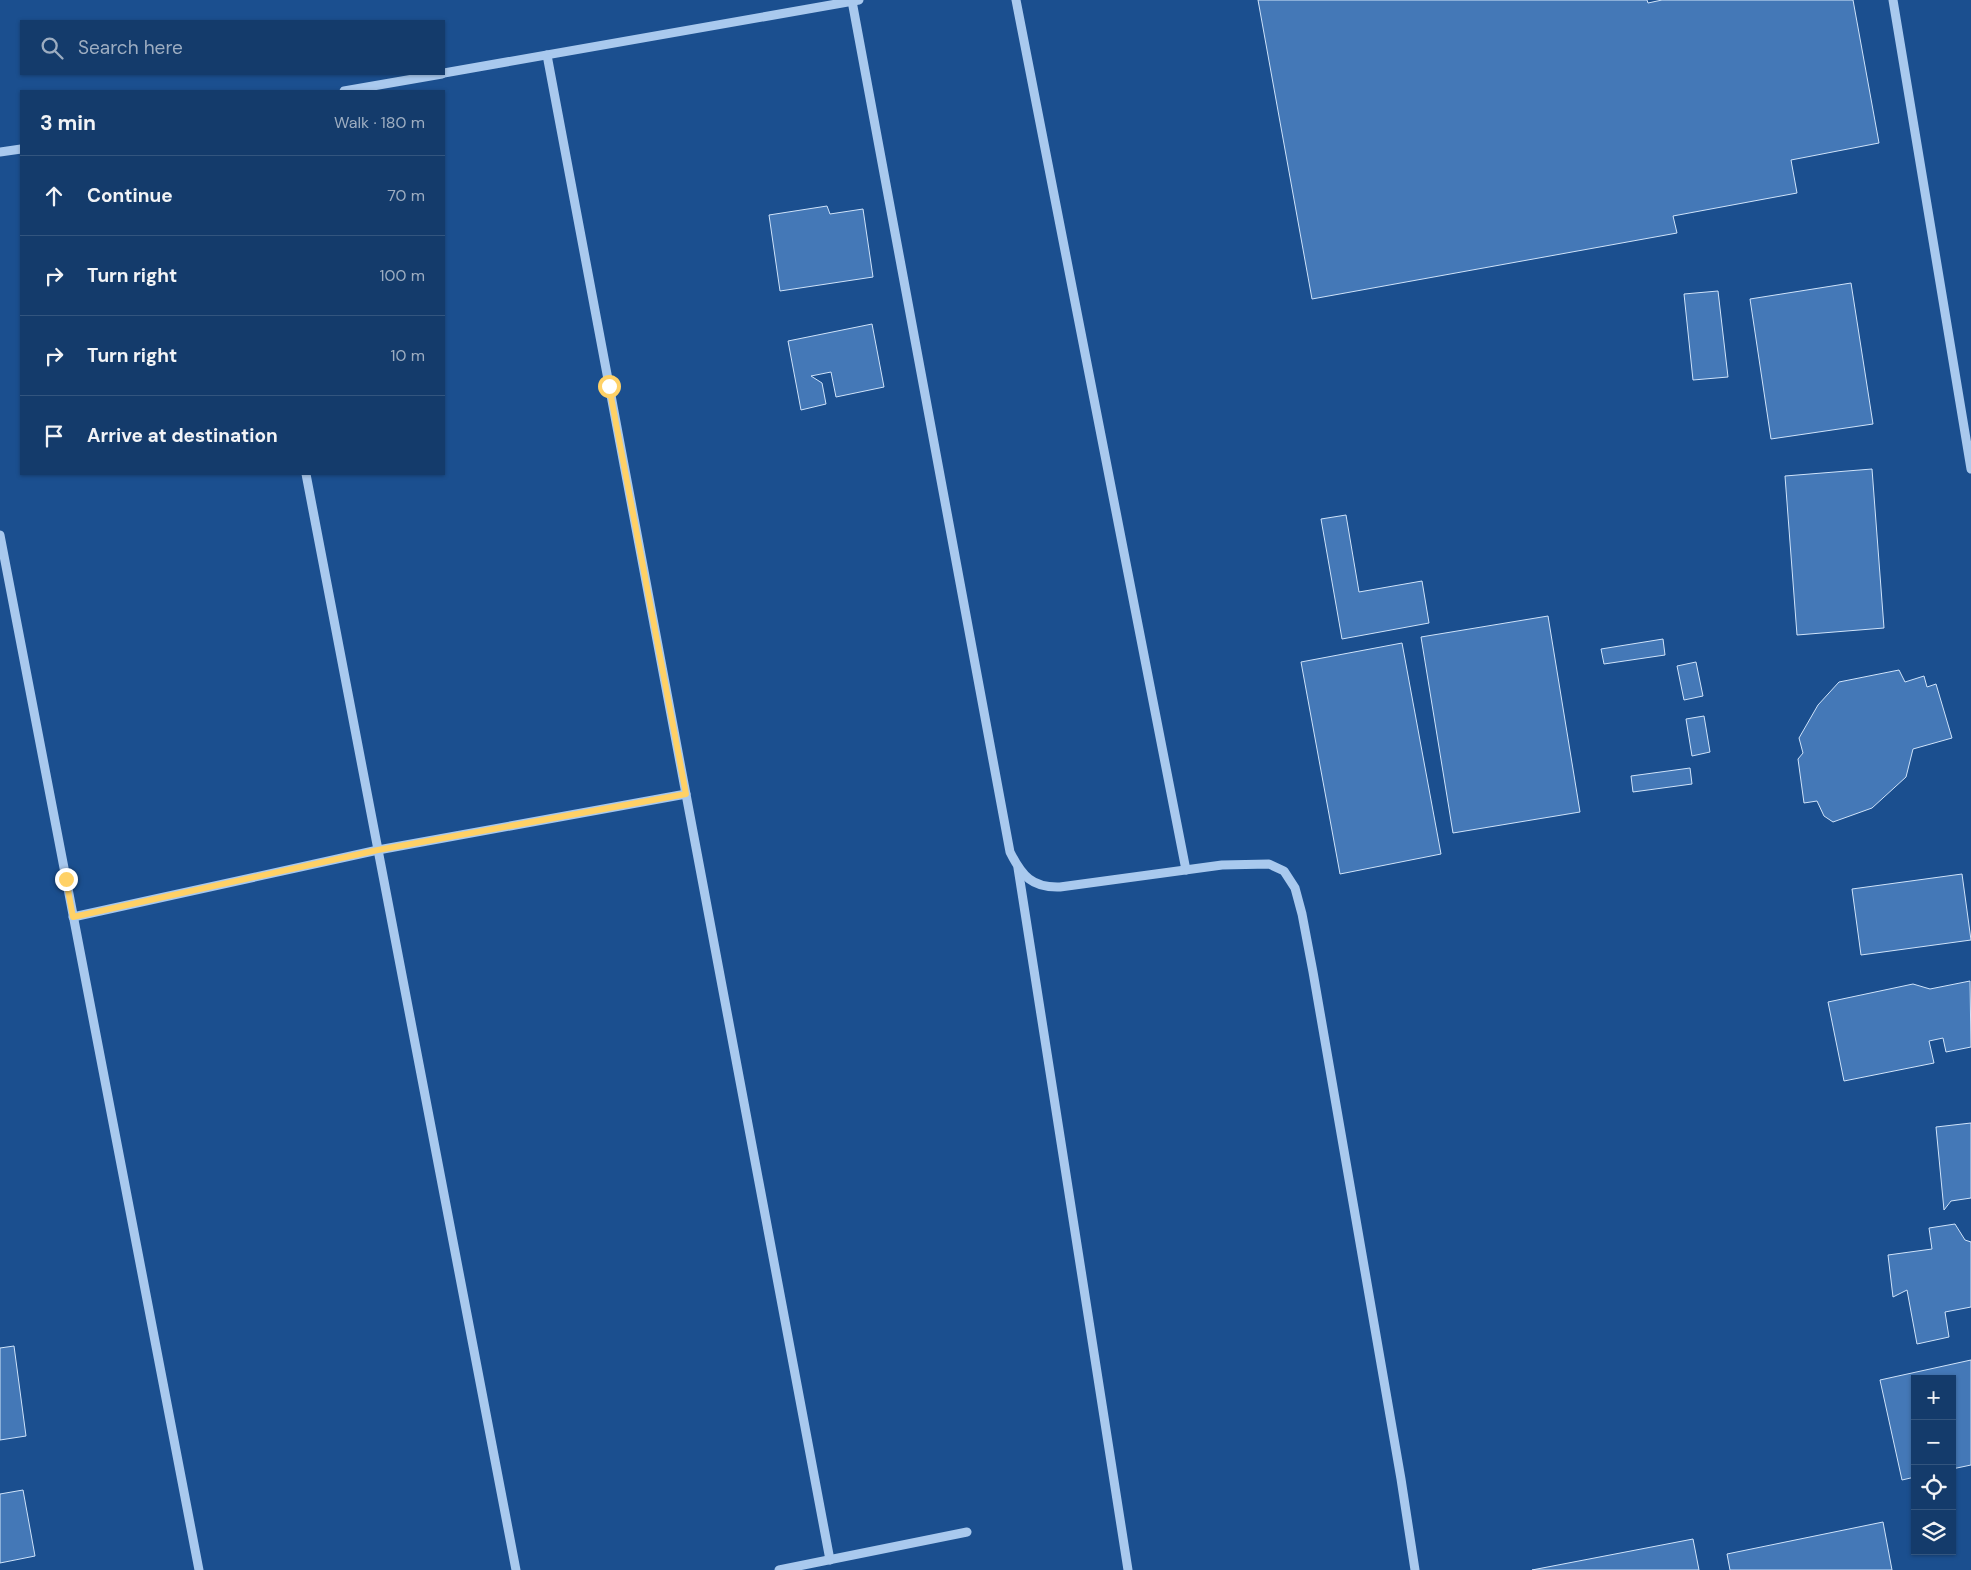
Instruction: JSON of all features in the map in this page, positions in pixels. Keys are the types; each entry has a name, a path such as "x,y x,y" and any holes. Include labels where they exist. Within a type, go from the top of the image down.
{"street":[{"path":"1016,0 1186,870"},
{"path":"1893,0 1971,469"},
{"path":"445,74 855,1 1006,833 1010,852 1018,868 1128,1570"},
{"path":"547,55 830,1560"},
{"path":"350,90 437,75"},
{"path":"0,152 20,148"},
{"path":"306,475 516,1570"},
{"path":"0,535 199,1570"},
{"path":"73,917 378,850 686,794"},
{"path":"1018,868 1032,882 1046,888 1222,865 1269,864 1284,871 1295,888 1315,982 1416,1570"},
{"path":"779,1570 967,1532"}],"building":[{"path":"1258,0 1647,0 1648,3 1662,0 1853,0 1879,143 1791,160 1797,193 1673,216 1677,233 1312,299"},
{"path":"827,206 830,214 863,209 873,277 780,291 769,215"},
{"path":"1851,283 1873,424 1771,439 1750,299"},
{"path":"1718,291 1728,377 1693,380 1684,294"},
{"path":"872,324 884,387 836,397 831,372 811,376 822,383 826,404 801,410 788,341"},
{"path":"1872,469 1884,628 1797,635 1785,476"},
{"path":"1346,515 1359,592 1422,581 1429,623 1342,639 1321,519"},
{"path":"1548,616 1580,812 1453,833 1421,637"},
{"path":"1663,639 1665,655 1604,664 1601,649"},
{"path":"1402,643 1441,854 1340,874 1301,662"},
{"path":"1696,662 1703,696 1684,700 1677,666"},
{"path":"1899,670 1905,682 1924,676 1927,687 1936,684 1952,738 1913,749 1906,777 1872,808 1833,822 1824,816 1817,801 1804,803 1798,759 1803,753 1799,738 1818,705 1839,682"},
{"path":"1704,716 1710,752 1692,756 1686,719"},
{"path":"1690,768 1692,784 1633,792 1631,776"},
{"path":"1962,874 1971,940 1861,955 1852,889"},
{"path":"1970,981 1971,1047 1946,1052 1943,1038 1929,1041 1934,1063 1844,1081 1828,1002 1913,984 1930,989"},
{"path":"1971,1123 1971,1198 1951,1201 1944,1210 1936,1127"},
{"path":"1955,1224 1965,1240 1971,1242 1971,1307 1945,1312 1949,1337 1917,1344 1907,1290 1893,1297 1888,1255 1932,1249 1929,1228"},
{"path":"14,1346 26,1436 0,1440 0,1348"},
{"path":"1971,1360 1971,1465 1956,1468 1956,1375 1911,1375 1911,1478 1902,1480 1880,1380"},
{"path":"23,1490 35,1556 0,1563 0,1494"},
{"path":"1883,1522 1892,1570 1730,1570 1727,1554"},
{"path":"1693,1539 1699,1570 1532,1570"}],"route":[{"path":"66,879 73,917 378,850 686,794 609,386"}]}
